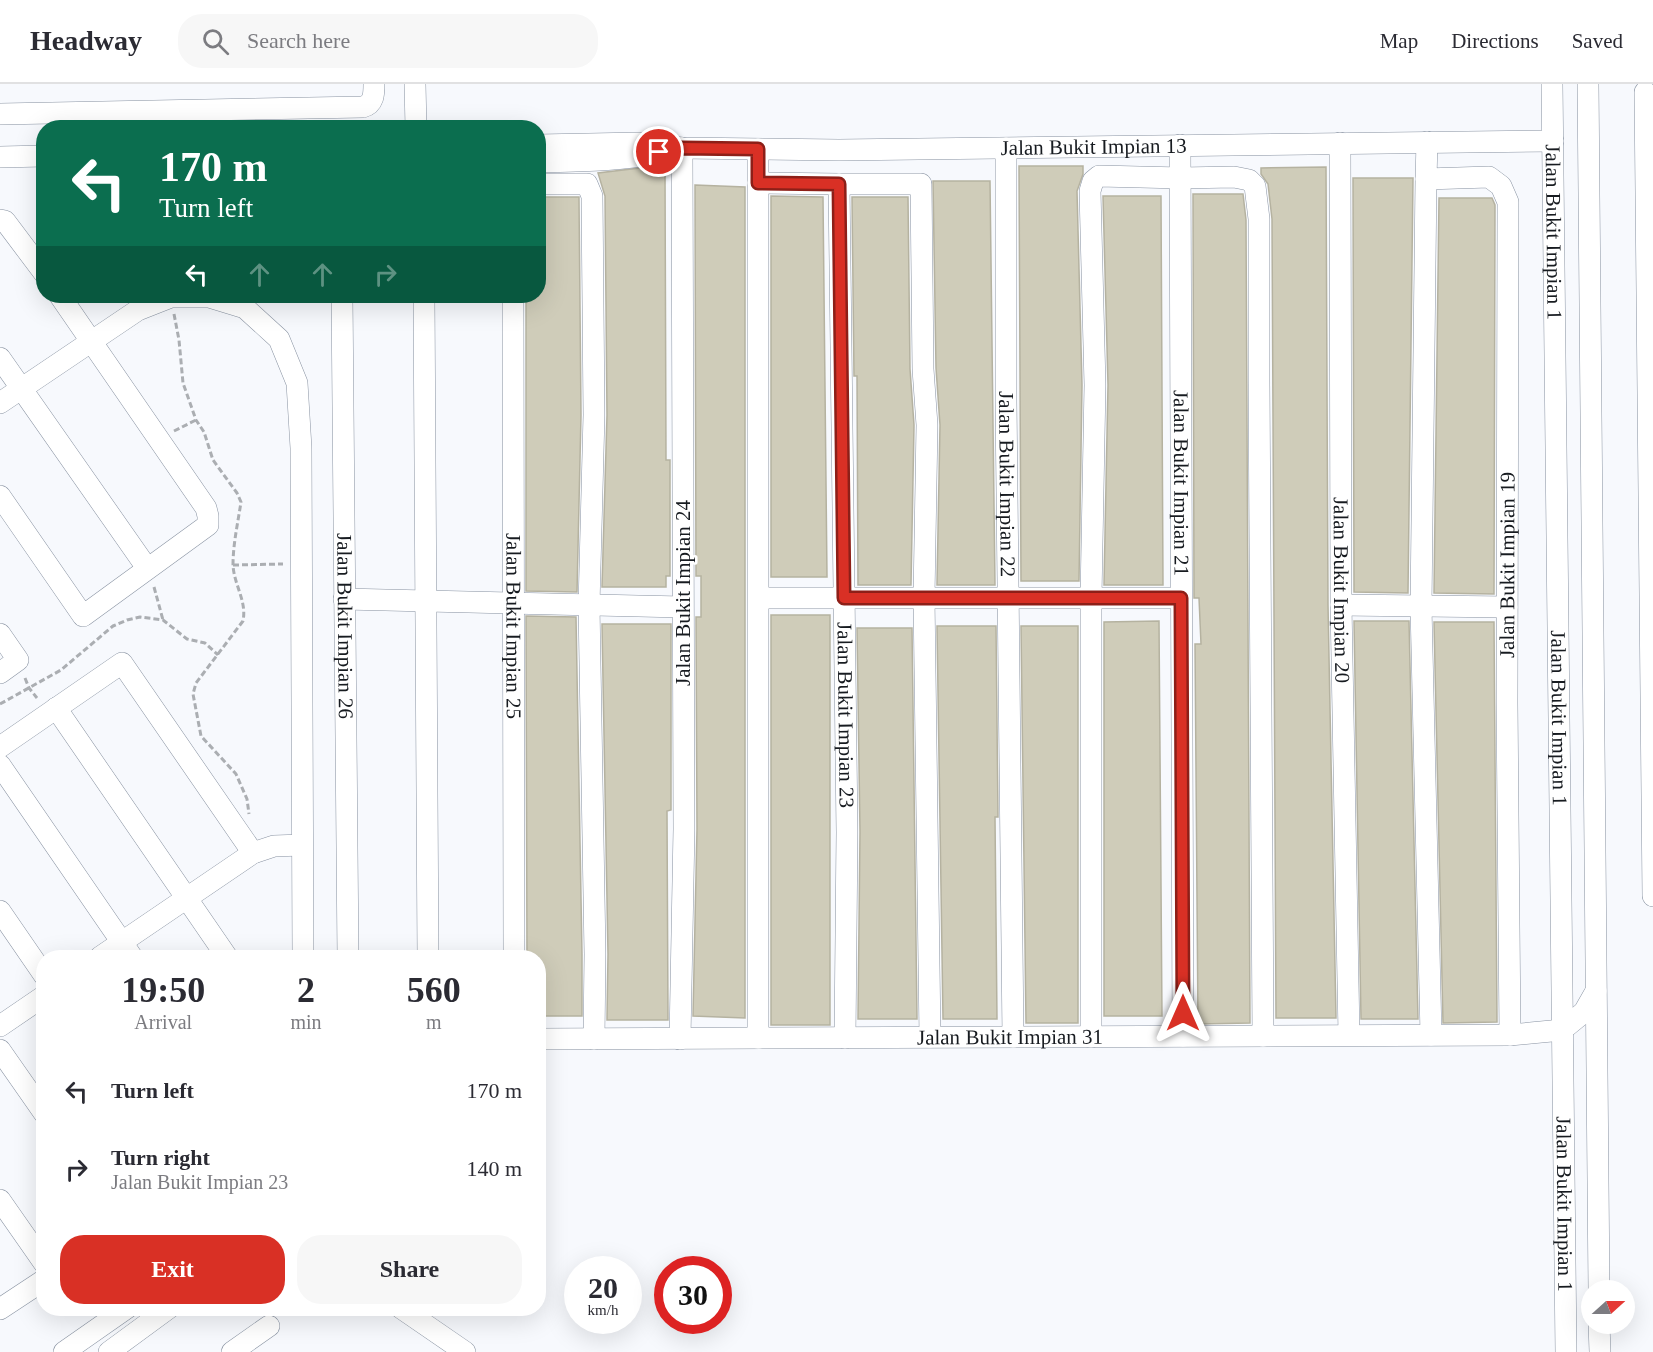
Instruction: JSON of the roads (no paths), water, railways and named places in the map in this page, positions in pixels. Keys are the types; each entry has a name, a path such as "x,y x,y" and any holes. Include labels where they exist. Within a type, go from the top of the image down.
{"street":[{"path":"0,114 363,107 368,106 372,101 374,84"},
{"path":"415,84 416,120"},
{"name":"Jalan Bukit Impian 1","path":"1552,84 1566,1352"},
{"name":"Jalan Bukit Impian 1","path":"1588,84 1599,1280"},
{"path":"1589,165 1598,152 1599,84"},
{"path":"1645,92 1653,896"},
{"name":"Jalan Bukit Impian 13","path":"546,145 639,143 682,148 758,149 1553,141"},
{"path":"1426,142 1421,607 1431,1035"},
{"name":"Jalan Bukit Impian 20","path":"1340,143 1341,605 1349,1035"},
{"name":"Jalan Bukit Impian 21","path":"1180,146 1183,1036"},
{"name":"Jalan Bukit Impian 13","path":"546,162 637,157 682,148"},
{"name":"Jalan Bukit Impian 24","path":"680,1039 684,829 682,148"},
{"name":"Jalan Bukit Impian 22","path":"1006,148 1013,1037"},
{"path":"758,149 758,1038"},
{"path":"0,157 36,156"},
{"path":"1091,1037 1091,597 1095,385 1090,191 1093,181 1099,176 1234,177 1249,180 1255,186 1259,219 1263,1036"},
{"name":"Jalan Bukit Impian 19","path":"1426,179 1489,177 1501,186 1508,202 1510,1035"},
{"path":"758,183 921,184 923,369 927,426 924,597 930,1037"},
{"path":"546,184 588,184 592,196 594,415 589,605 595,954 594,1039"},
{"name":"Jalan Bukit Impian 23","path":"839,184 847,832 845,1038"},
{"path":"0,220 4,220 12,228 36,262"},
{"path":"0,496 83,616 208,525 206,508 65,303"},
{"path":"0,403 91,340 138,310 156,303"},
{"path":"229,303 246,308 279,339 297,383 302,448 303,950"},
{"name":"Jalan Bukit Impian 26","path":"342,303 348,950"},
{"path":"424,303 428,950"},
{"name":"Jalan Bukit Impian 25","path":"513,303 514,950"},
{"path":"0,358 147,568"},
{"path":"759,598 1181,598"},
{"path":"344,599 682,607"},
{"path":"1341,605 1508,607"},
{"path":"0,634 18,660 0,673"},
{"path":"0,747 122,663 253,853"},
{"path":"52,711 222,950"},
{"path":"0,765 127,950 187,898 253,853 274,846 302,845"},
{"path":"0,911 36,963"},
{"path":"1510,1035 1562,1030 1584,1012 1596,991"},
{"path":"0,1026 36,1001"},
{"path":"1562,1030 1583,1054 1597,1080"},
{"name":"Jalan Bukit Impian 31","path":"546,1039 1510,1035"},
{"path":"0,1050 36,1102"},
{"path":"0,1200 36,1252"},
{"path":"0,1310 36,1285"},
{"path":"64,1352 116,1316"},
{"path":"106,1323 115,1347 158,1316"},
{"path":"413,1316 465,1352"},
{"path":"232,1352 269,1326"},
{"path":"1599,1334 1600,1352"}]}
